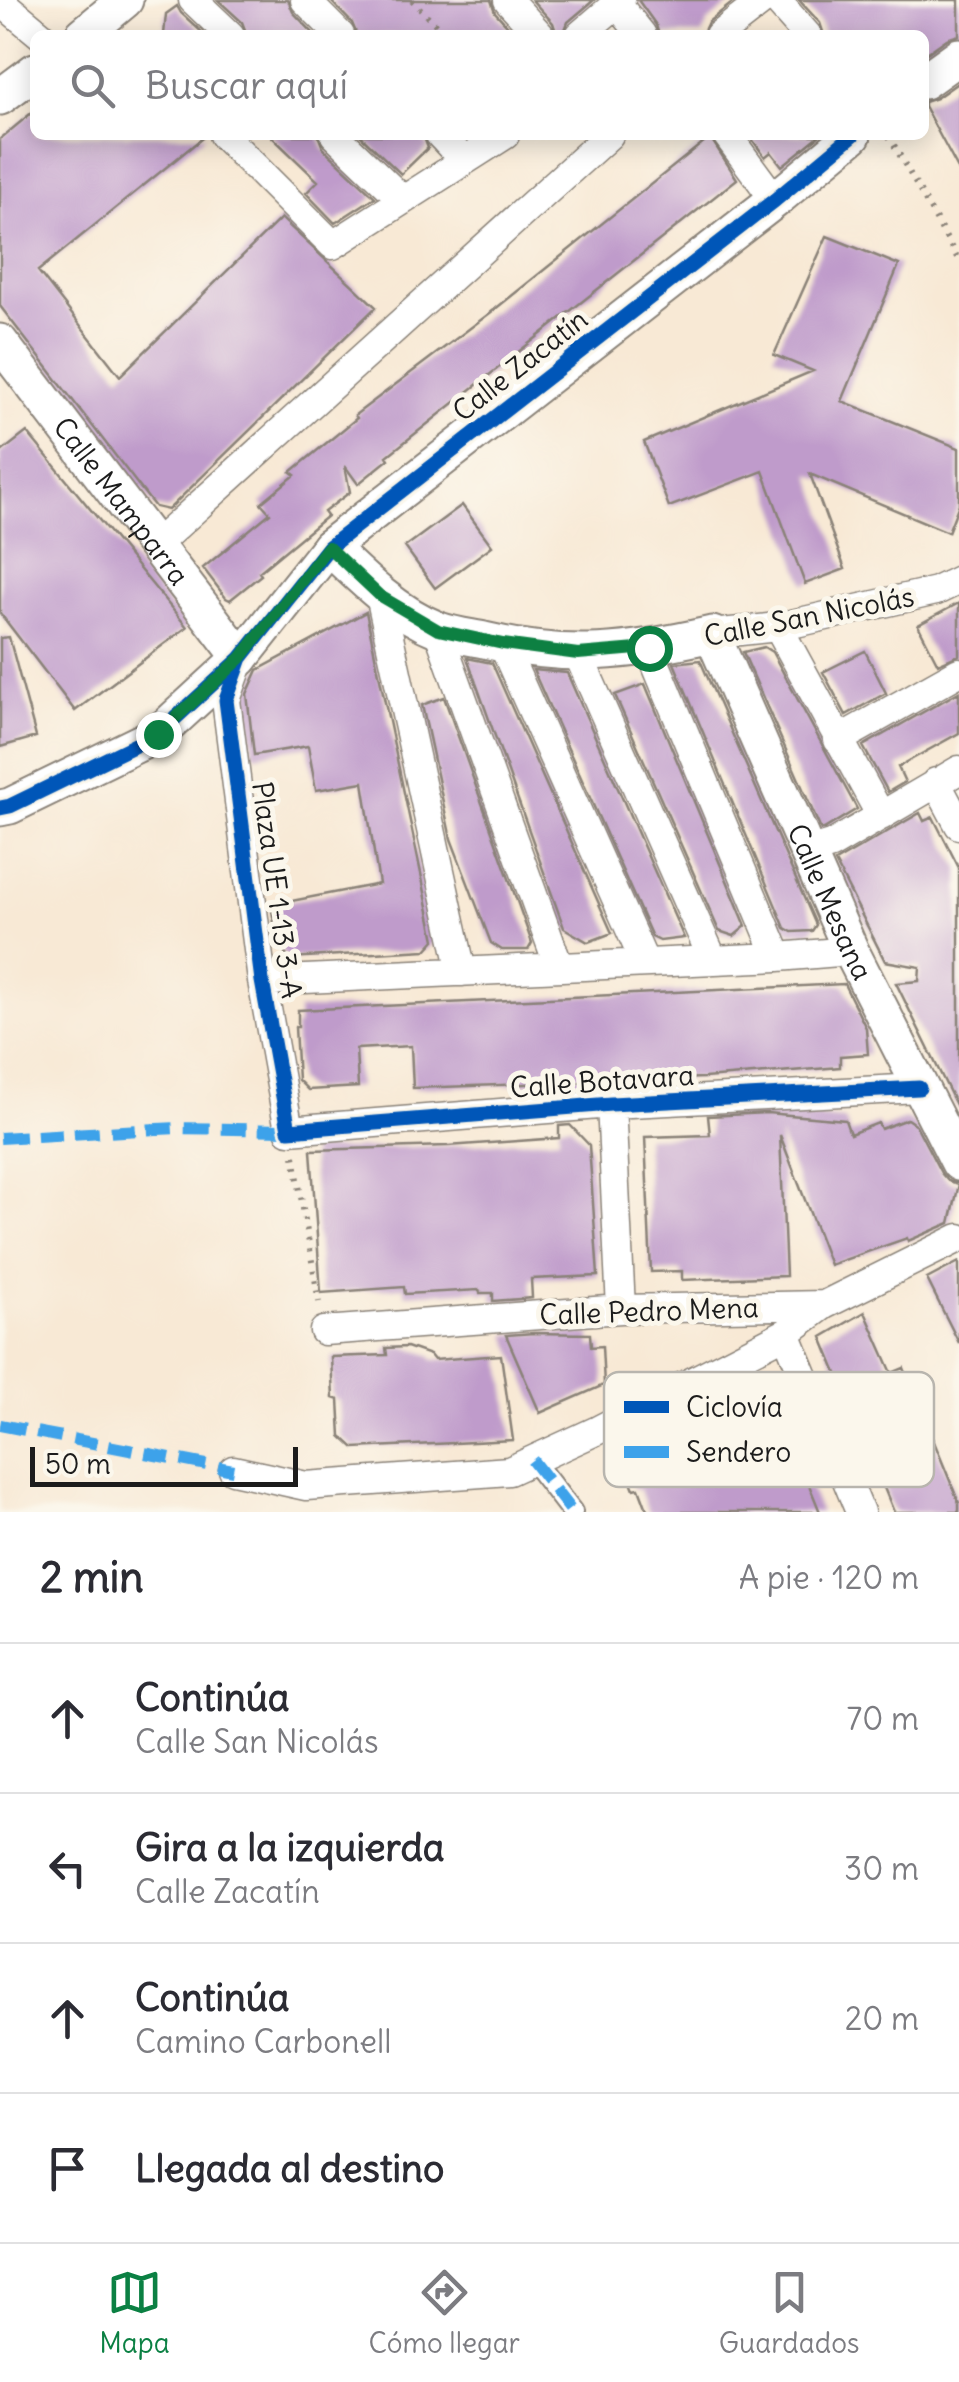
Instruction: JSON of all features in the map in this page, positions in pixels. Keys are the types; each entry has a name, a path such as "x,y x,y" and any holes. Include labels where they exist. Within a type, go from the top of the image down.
{"street":[{"path":"193,0 225,30"},
{"path":"305,0 335,30"},
{"path":"508,0 535,30"},
{"path":"725,30 764,0"},
{"path":"776,0 803,30"},
{"path":"0,1 34,30"},
{"path":"585,30 617,1 638,30"},
{"path":"929,77 959,56"},
{"path":"0,97 30,75"},
{"path":"228,140 333,245 496,140"},
{"path":"340,140 403,200"},
{"path":"154,547 603,140"},
{"path":"731,140 775,200"},
{"name":"Calle Zacatín","path":"0,808 158,734 241,658 328,547 847,140"},
{"path":"432,182 456,141"},
{"name":"Calle Mamparra","path":"0,342 241,658"},
{"name":"Calle San Nicolás","path":"328,547 380,596 438,630 578,654 649,648 712,634 778,627 936,591 959,580"},
{"path":"380,596 462,972"},
{"path":"778,627 881,816"},
{"path":"438,630 558,967"},
{"name":"Calle Mesana","path":"712,634 852,951 959,1163"},
{"path":"503,644 645,963"},
{"path":"649,648 778,957"},
{"path":"578,654 714,960"},
{"name":"Plaza UE 1-13 3-A","path":"241,658 226,700 262,981 289,1130"},
{"path":"838,740 959,672"},
{"path":"808,852 831,844 948,776 959,825"},
{"path":"262,981 852,951"},
{"name":"Calle Botavara","path":"289,1130 611,1104 920,1088"},
{"path":"611,1104 620,1309"},
{"name":"Calle Pedro Mena","path":"324,1330 620,1309 824,1305 959,1238"},
{"path":"710,1372 786,1333 824,1305"},
{"path":"786,1333 802,1372"},
{"path":"233,1470 308,1499 509,1471 604,1427"},
{"path":"532,1460 572,1512"},
{"path":"850,1487 860,1512"}],"path":[{"path":"412,0 441,30"},
{"path":"891,140 959,262"},
{"path":"289,1130 324,1330"}],"building":[{"path":"218,0 288,0 293,12 310,30 245,30 242,22"},
{"path":"330,0 491,0 495,12 511,30 355,30"},
{"path":"532,0 594,0 568,22 565,30 555,30"},
{"path":"638,0 736,0 708,22 704,30 658,30"},
{"path":"799,0 959,0 959,35 929,52 929,30 822,30"},
{"path":"177,6 200,30 164,30 166,14"},
{"path":"959,82 959,171 929,115 929,100"},
{"path":"30,114 30,140 200,140 38,271 120,376 281,218 376,307 168,510 155,507 0,306 0,139"},
{"path":"275,140 320,140 323,148 375,197 335,223 306,193 318,181"},
{"path":"365,140 425,140 428,148 401,174"},
{"path":"706,140 712,140 737,179 387,456 389,459 358,484 345,466 350,492 259,572 261,575 230,600 226,598 203,568 270,513 261,503 295,475 291,472 357,418 355,415 494,310"},
{"path":"753,140 814,140 782,166 771,152 765,157"},
{"path":"827,236 899,265 842,401 959,448 959,504 948,532 810,474 845,569 805,584 763,471 669,507 644,442 813,371 774,355"},
{"path":"27,432 187,627 75,711 0,613 0,453"},
{"path":"462,505 492,546 435,588 405,547"},
{"path":"959,603 959,655 938,664 918,625"},
{"path":"366,612 435,940 426,950 289,958 278,947 271,905 379,884 363,782 316,790 308,746 254,755 247,694 258,670"},
{"path":"9,637 36,737 0,747 0,638"},
{"path":"764,647 772,652 857,809 821,830 743,652"},
{"path":"865,651 886,693 846,715 823,672"},
{"path":"467,658 492,663 612,933 588,942 564,928"},
{"path":"700,660 816,925 812,931 792,932 785,928 674,663"},
{"path":"533,670 567,673 684,938 660,941 652,937"},
{"path":"645,684 746,926 734,936 719,931 615,695"},
{"path":"959,692 959,733 898,767 905,782 888,792 863,746"},
{"path":"444,697 532,943 528,950 502,950 491,943 451,839 422,705"},
{"path":"920,813 924,821 933,817 959,868 959,1111 896,983 919,981 920,967 885,961 835,862"},
{"path":"844,984 866,1028 868,1054 840,1056 840,1067 704,1078 413,1088 411,1046 356,1049 358,1087 308,1090 298,1080 298,1010"},
{"path":"767,1113 845,1120 850,1134 878,1123 881,1129 907,1119 916,1125 941,1173 948,1181 959,1184 950,1223 908,1241 907,1238 830,1265 780,1135 786,1276 682,1280 682,1271 651,1272 645,1137 710,1135 708,1116"},
{"path":"570,1125 589,1145 598,1276 531,1279 532,1298 493,1301 493,1293 479,1290 405,1294 404,1287 321,1293 311,1150 559,1138 559,1126"},
{"path":"959,1262 959,1343 927,1279"},
{"path":"865,1312 892,1372 836,1372 822,1337"},
{"path":"590,1334 591,1347 602,1346 604,1385 540,1413 506,1335"},
{"path":"407,1347 434,1360 501,1355 513,1440 354,1448 341,1436 339,1400 333,1398 331,1357 387,1355 386,1348"},
{"path":"934,1442 959,1503 959,1512 894,1512 884,1487 934,1487"},
{"path":"633,1487 810,1487 820,1512 648,1512 639,1488"}],"marked path":[{"path":"0,1138 176,1128 289,1130"},
{"path":"0,1425 233,1470"},
{"path":"532,1460 572,1512"}],"cycle path":[{"path":"0,808 158,734 241,658 329,547 847,140"},
{"path":"241,658 226,700 262,981 289,1130 611,1104 919,1088"}],"route":[{"path":"158,734 241,658 328,547 380,596 438,630 578,654 649,648"}]}
